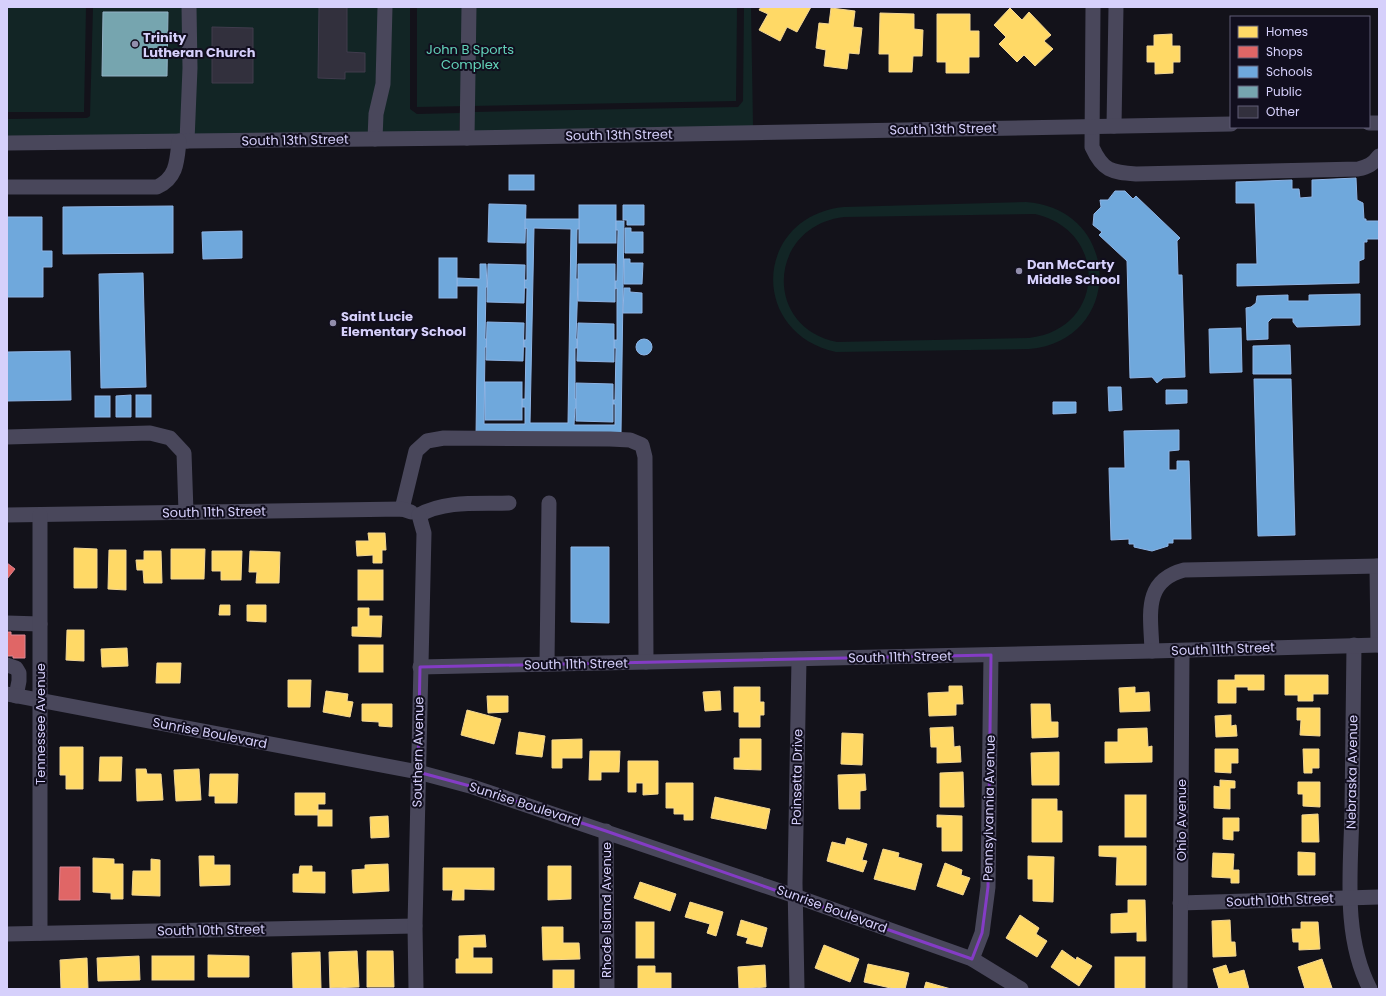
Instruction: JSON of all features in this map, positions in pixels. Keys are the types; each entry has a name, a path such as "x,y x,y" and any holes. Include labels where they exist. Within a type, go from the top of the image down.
{"street":[{"path":"7,187 157,187 165,183 172,176 183,141 190,68 189,7"},
{"path":"375,139 376,114 383,84 385,7"},
{"path":"467,138 469,7"},
{"path":"1114,126 1116,12 1093,11 1092,147 1098,159 1109,170 1116,173 1136,174 1358,169 1368,167 1375,162 1379,156"},
{"name":"South 13th Street","path":"7,143 467,138 1230,124"},
{"path":"7,437 150,433 170,438 184,453 186,512"},
{"path":"402,509 416,451 427,441 444,438 610,439 630,440 642,445 645,457 646,662"},
{"path":"420,515 444,506 509,503"},
{"path":"547,664 549,504"},
{"name":"South 11th Street","path":"7,515 402,509 420,515"},
{"name":"Tennessee Avenue","path":"40,515 40,933"},
{"name":"Southern Avenue","path":"416,989 415,926 424,533 420,515"},
{"path":"1152,652 1152,597 1160,582 1172,573 1184,570 1378,566 1378,645"},
{"path":"7,623 40,624"},
{"name":"Nebraska Avenue","path":"1354,645 1350,898 1353,940 1362,972 1370,989"},
{"name":"South 11th Street","path":"420,667 1152,652 1378,645"},
{"name":"Ohio Avenue","path":"1180,989 1182,651"},
{"name":"Pennsylvannia Avenue","path":"972,959 982,933 988,887 991,655"},
{"name":"Poinsetta Drive","path":"797,989 795,896 799,659"},
{"path":"7,665 16,668 19,673 11,695"},
{"name":"Sunrise Boulevard","path":"11,695 40,702 418,772 470,786 795,896 972,959 1021,989"},
{"name":"Rhode Island Avenue","path":"606,831 607,989"},
{"name":"South 10th Street","path":"1180,903 1379,898"},
{"name":"South 10th Street","path":"7,934 415,926"}],"highlighted area":[{"path":"991,655 988,887 982,933 972,959 606,831 470,786 418,772 420,667"}],"green space":[{"path":"7,7 86,7 84,112 7,112"},
{"path":"93,7 410,7 410,109 417,114 460,113 459,132 7,136 7,119 87,118 90,116"},
{"name":"John B Sports Complex","path":"417,7 737,7 736,101 417,107"},
{"path":"744,7 751,7 753,126 474,132 474,112 738,107 743,101"},
{"path":"1026,202 1058,210 1080,227 1094,249 1100,275 1096,300 1083,323 1060,340 1029,349 836,352 807,341 787,323 776,300 773,276 779,252 792,231 814,215 844,207","holes":["1035,214 1059,224 1076,239 1086,259 1089,279 1084,300 1073,318 1054,331 1029,338 837,342 813,333 796,317 786,298 784,277 789,257 800,238 819,224 844,217"]}],"building: Homes":[{"path":"761,7 811,7 797,32 787,27 780,41 759,30 768,14 759,10"},
{"path":"831,8 855,11 853,27 862,28 859,54 849,53 847,69 824,66 826,50 816,48 819,23 829,24"},
{"path":"1010,8 1022,20 1029,12 1051,35 1044,41 1053,49 1035,66 1024,55 1017,62 999,44 1006,37 994,25"},
{"path":"880,13 914,14 914,29 923,30 922,56 913,56 912,72 889,72 889,54 879,54"},
{"path":"937,14 970,14 970,31 979,31 979,57 969,57 969,73 946,73 946,62 937,62"},
{"path":"1172,34 1172,46 1180,46 1180,62 1173,62 1173,73 1155,74 1155,62 1147,62 1147,46 1154,46 1154,35"},
{"path":"368,533 385,533 386,550 382,550 382,563 373,563 373,555 357,556 356,541 369,541"},
{"path":"74,548 97,549 97,588 74,588"},
{"path":"171,549 205,549 204,579 171,579"},
{"path":"109,550 126,550 126,590 108,589"},
{"path":"144,551 161,551 162,583 144,583 143,570 137,570 136,560 144,560"},
{"path":"212,551 242,551 241,580 221,580 221,571 212,571"},
{"path":"250,551 280,552 279,583 256,583 257,572 249,572"},
{"path":"358,570 383,570 383,600 358,600"},
{"path":"220,605 230,605 230,615 219,615"},
{"path":"247,605 266,605 266,622 247,621"},
{"path":"358,608 369,608 369,616 382,616 381,637 352,636 352,627 358,627"},
{"path":"67,630 84,630 84,661 66,660"},
{"path":"359,645 383,645 383,672 359,672"},
{"path":"127,648 128,666 102,667 101,649"},
{"path":"157,663 181,663 180,683 156,683"},
{"path":"1235,675 1264,675 1264,690 1248,690 1248,687 1236,687 1236,703 1218,703 1218,680 1235,680"},
{"path":"1285,675 1328,675 1328,694 1313,694 1313,701 1298,701 1298,695 1285,695"},
{"path":"288,680 311,680 310,707 288,707"},
{"path":"949,686 962,686 963,704 956,704 956,715 929,716 928,693 949,692"},
{"path":"734,687 760,687 760,702 764,702 764,715 760,715 760,727 739,727 739,712 734,712"},
{"path":"1135,687 1135,693 1149,692 1150,711 1120,712 1119,688"},
{"path":"326,691 348,694 347,701 353,702 350,717 323,712"},
{"path":"720,691 721,710 705,711 703,692"},
{"path":"487,696 508,696 508,712 488,713"},
{"path":"362,704 392,704 392,727 379,726 379,722 362,721"},
{"path":"1031,704 1050,704 1051,722 1058,722 1058,737 1032,738"},
{"path":"1297,708 1320,708 1320,736 1300,735 1301,720 1297,720"},
{"path":"467,710 501,719 494,744 461,735"},
{"path":"1231,715 1231,726 1236,725 1237,736 1216,737 1215,716"},
{"path":"953,727 954,747 960,746 961,762 937,763 937,747 931,747 930,728"},
{"path":"1147,728 1148,747 1152,746 1152,762 1105,763 1105,742 1118,742 1118,729"},
{"path":"519,732 545,736 542,757 516,754"},
{"path":"842,733 863,734 862,765 841,764"},
{"path":"582,739 582,758 562,758 562,768 552,768 552,740"},
{"path":"740,739 761,739 761,770 734,769 734,758 740,758"},
{"path":"60,747 83,747 83,789 66,789 66,775 60,775"},
{"path":"1215,749 1238,749 1238,763 1231,763 1231,773 1215,772"},
{"path":"1303,749 1319,749 1319,768 1312,768 1312,773 1304,773"},
{"path":"590,751 620,751 619,772 601,772 601,780 589,780"},
{"path":"1059,752 1059,785 1032,785 1031,753"},
{"path":"100,757 122,757 121,781 99,781"},
{"path":"628,761 658,761 658,794 643,795 643,783 636,783 636,792 628,792"},
{"path":"136,769 146,769 147,774 161,774 163,800 137,801"},
{"path":"199,769 201,800 176,801 174,770"},
{"path":"963,772 964,807 940,807 940,773"},
{"path":"210,774 238,774 237,803 215,803 215,796 209,796"},
{"path":"865,774 866,790 860,791 860,809 839,809 838,775"},
{"path":"1220,780 1235,781 1235,788 1230,788 1230,809 1214,808 1214,786 1220,787"},
{"path":"1298,782 1320,782 1320,807 1303,806 1303,794 1298,794"},
{"path":"666,783 693,783 693,820 684,820 684,814 674,814 674,808 666,808"},
{"path":"295,793 325,793 325,804 318,804 318,815 295,815"},
{"path":"1125,795 1146,795 1146,837 1125,837"},
{"path":"715,797 770,809 766,829 711,818"},
{"path":"1032,799 1057,799 1057,811 1062,811 1062,842 1032,842"},
{"path":"318,810 332,810 332,826 318,826"},
{"path":"1318,814 1319,842 1302,842 1302,815"},
{"path":"937,815 962,816 962,851 942,851 942,827 937,827"},
{"path":"388,816 389,837 371,838 370,817"},
{"path":"1223,818 1239,818 1239,831 1233,831 1233,840 1223,839"},
{"path":"847,838 867,844 862,860 867,861 863,872 827,861 832,842 845,845"},
{"path":"1099,846 1146,846 1146,885 1116,885 1117,857 1099,856"},
{"path":"883,849 899,853 898,857 922,864 915,890 874,879"},
{"path":"1298,852 1315,853 1315,875 1298,875"},
{"path":"1213,853 1234,854 1233,870 1239,870 1239,883 1231,883 1231,878 1212,877"},
{"path":"199,856 214,856 214,865 230,865 230,885 200,886"},
{"path":"1028,856 1054,857 1053,902 1033,901 1033,879 1028,879"},
{"path":"93,858 114,859 114,864 123,864 123,899 111,899 111,893 93,892"},
{"path":"151,859 160,860 160,896 132,895 133,871 151,871"},
{"path":"945,863 962,870 961,875 970,878 963,895 937,886"},
{"path":"388,864 389,891 353,893 352,870 365,869 365,865"},
{"path":"300,866 312,866 312,872 325,872 325,893 293,892 293,874 299,874"},
{"path":"548,866 571,866 571,899 548,900"},
{"path":"443,868 494,868 494,890 464,889 464,900 452,900 453,890 443,890"},
{"path":"640,882 676,894 670,911 634,898"},
{"path":"1128,900 1145,900 1146,941 1137,941 1137,932 1111,933 1111,914 1128,913"},
{"path":"690,902 723,912 716,936 707,933 710,924 685,917"},
{"path":"1020,915 1039,928 1036,934 1047,941 1037,957 1006,938"},
{"path":"741,920 767,928 762,947 746,943 748,938 737,935"},
{"path":"1230,920 1231,942 1235,942 1236,956 1213,957 1212,921"},
{"path":"636,922 654,922 654,958 636,958"},
{"path":"1301,922 1318,922 1320,949 1299,950 1299,942 1293,942 1292,929 1301,929"},
{"path":"542,927 563,927 563,943 579,943 580,959 543,960"},
{"path":"485,935 486,947 473,947 473,958 492,958 492,973 456,973 456,959 459,959 459,936"},
{"path":"824,945 859,959 850,982 815,968"},
{"path":"1062,950 1076,960 1077,957 1092,966 1079,986 1051,967"},
{"path":"357,951 359,987 330,988 329,952"},
{"path":"367,951 393,951 394,987 367,987"},
{"path":"320,952 321,988 293,989 292,953"},
{"path":"208,955 249,956 249,977 208,977"},
{"path":"139,956 140,980 98,981 97,958"},
{"path":"152,956 194,956 194,980 152,980"},
{"path":"1115,957 1145,957 1145,989 1115,989"},
{"path":"87,958 88,989 61,989 60,960"},
{"path":"1322,959 1332,988 1305,989 1298,967"},
{"path":"868,964 909,973 905,989 895,989 864,982"},
{"path":"765,965 766,987 739,989 738,967"},
{"path":"1226,965 1229,974 1244,970 1249,989 1219,989 1213,969"},
{"path":"638,966 655,966 655,973 671,973 671,989 638,989"},
{"path":"553,970 574,970 574,989 553,989"},
{"path":"926,982 951,989 924,989"}],"building: Shops":[{"path":"7,563 15,569 7,579"},
{"path":"7,632 11,632 11,635 25,635 25,658 13,658 13,656 7,656"},
{"path":"60,867 80,867 80,900 59,900"}],"building: Schools":[{"path":"509,175 534,175 534,190 509,190"},
{"path":"1356,178 1357,200 1363,203 1364,219 1366,219 1366,221 1379,221 1379,239 1367,239 1367,242 1364,242 1364,259 1359,261 1359,283 1237,286 1237,264 1257,264 1255,203 1236,203 1236,182 1292,180 1292,189 1299,189 1300,198 1312,197 1312,180"},
{"path":"1115,191 1125,191 1133,199 1136,196 1180,238 1177,241 1178,275 1182,275 1185,377 1163,378 1157,383 1152,377 1130,378 1127,261 1099,235 1102,232 1093,225 1094,214 1101,207 1100,200 1108,200"},
{"path":"489,204 526,205 525,243 488,242"},
{"path":"579,205 616,205 616,243 579,243"},
{"path":"623,205 644,205 644,225 627,225 627,220 623,220"},
{"path":"173,206 173,253 63,254 63,207"},
{"path":"7,217 42,217 42,251 52,251 52,267 43,267 43,297 7,297"},
{"path":"525,219 579,219 579,229 577,229 576,279 578,279 577,348 575,348 575,399 577,399 577,408 575,408 574,425 615,425 615,404 613,404 613,400 615,400 616,348 614,348 614,340 617,340 617,288 615,289 615,281 617,281 618,230 616,230 616,221 624,221 621,433 476,437 478,286 457,286 457,278 480,279 480,264 486,264 487,287 485,339 487,339 487,347 485,347 484,424 525,424 525,407 522,407 522,399 525,399 526,347 524,347 524,340 526,340 527,288 524,288 524,280 527,280 527,228 525,229","holes":["534,228 571,229 568,423 530,423"]},
{"path":"625,228 631,228 631,232 643,232 643,253 625,253"},
{"path":"242,231 242,258 203,259 202,232"},
{"path":"439,258 457,258 457,298 439,298"},
{"path":"624,259 630,259 630,263 643,263 642,284 624,284"},
{"path":"488,264 525,265 524,303 487,302"},
{"path":"578,264 615,264 615,302 578,301"},
{"path":"143,273 146,387 101,388 99,274"},
{"path":"624,288 630,288 630,292 642,293 642,313 623,313"},
{"path":"1360,294 1360,325 1297,327 1293,322 1293,318 1272,318 1268,322 1268,339 1247,340 1246,308 1251,307 1256,303 1257,296 1288,295 1288,301 1309,301 1309,295"},
{"path":"487,322 524,323 523,361 486,360"},
{"path":"578,323 614,324 614,362 577,361"},
{"path":"1241,328 1242,372 1210,373 1209,329"},
{"path":"644,339 651,344 652,347 647,354 644,355 637,350 636,347 641,340"},
{"path":"1290,345 1291,374 1253,374 1253,346"},
{"path":"70,351 71,400 7,401 7,352"},
{"path":"1254,379 1291,379 1295,535 1258,536"},
{"path":"485,382 522,382 522,420 485,420"},
{"path":"576,383 613,384 613,422 576,421"},
{"path":"1108,387 1121,387 1122,410 1109,411"},
{"path":"1166,390 1187,390 1187,403 1166,404"},
{"path":"131,395 131,417 116,417 116,396"},
{"path":"136,395 151,395 151,417 136,417"},
{"path":"95,396 110,396 110,417 95,417"},
{"path":"1053,402 1076,402 1076,413 1053,414"},
{"path":"1179,430 1179,450 1169,451 1169,470 1177,470 1177,461 1189,461 1191,539 1173,539 1173,543 1168,543 1168,546 1152,551 1134,547 1134,544 1129,544 1129,539 1111,540 1109,468 1125,468 1124,431"},
{"path":"571,547 609,547 609,623 571,622"}],"building: Public":[{"name":"Trinity Lutheran Church","path":"103,12 168,12 167,76 102,76"}],"building: Other":[{"path":"319,7 347,7 347,52 365,53 365,72 345,72 345,79 318,78"},
{"path":"212,27 253,28 253,83 212,83"}],"place":[{"name":"Trinity Lutheran Church","path":"135,44"},
{"name":"Dan McCarty Middle School","path":"1019,271"},
{"name":"Saint Lucie Elementary School","path":"333,323"}]}
